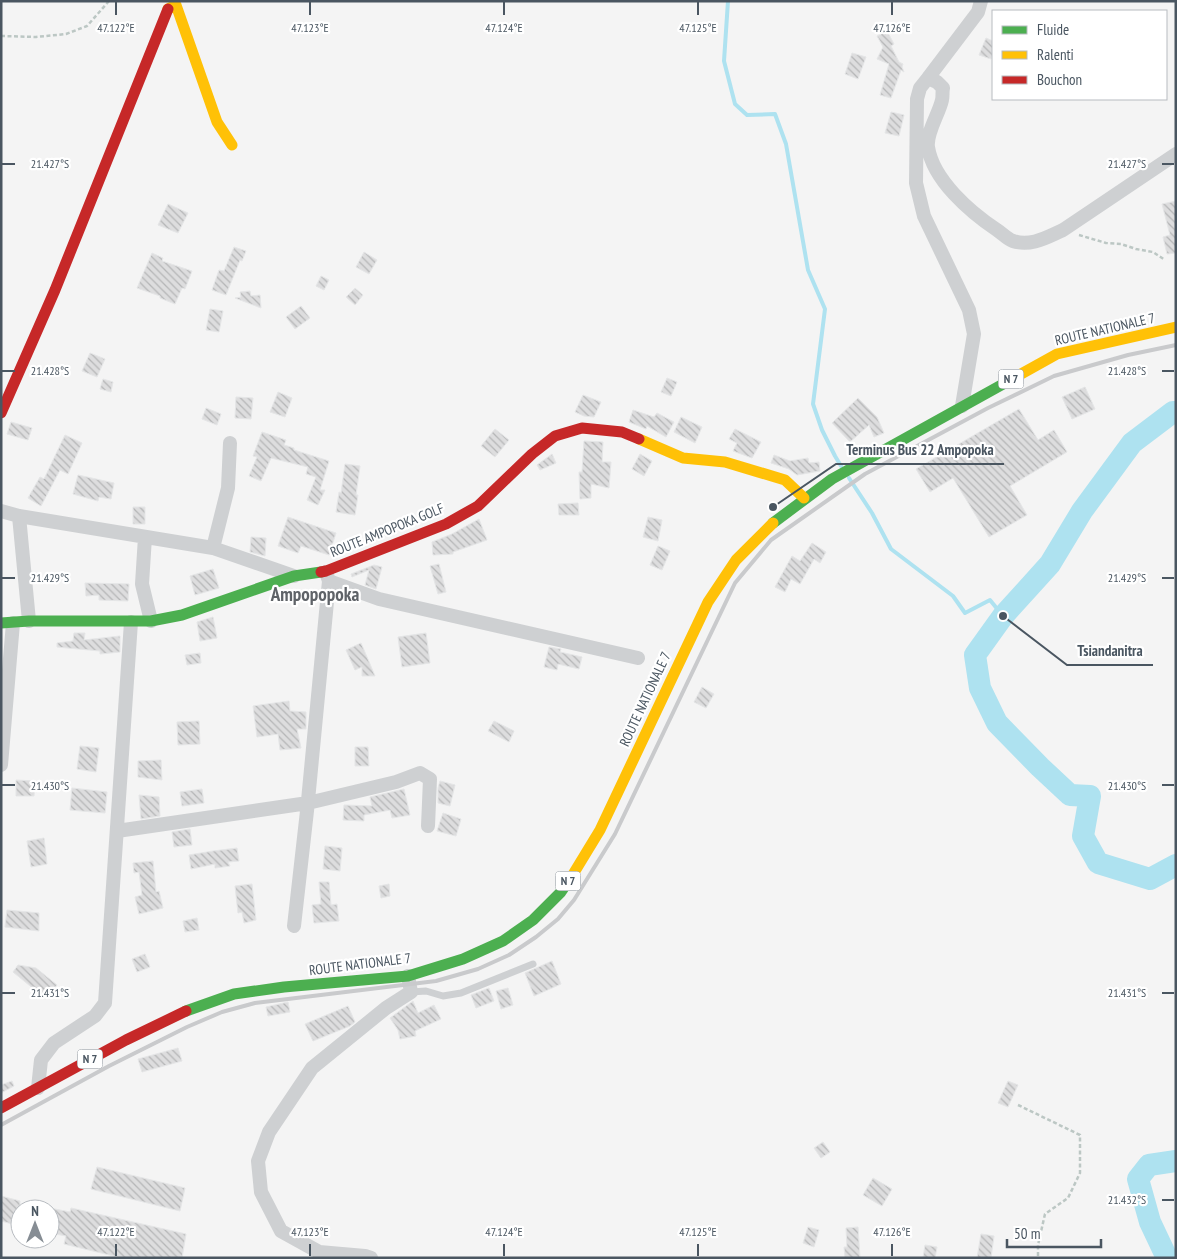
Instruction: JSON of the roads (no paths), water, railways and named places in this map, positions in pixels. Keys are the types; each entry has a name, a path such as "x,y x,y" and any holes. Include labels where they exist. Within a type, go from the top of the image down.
{"main road":[{"path":"1,413 6,389 55,290 168,8 175,3 209,101 218,122 232,145"},
{"name":"ROUTE NATIONALE 7","path":"1,1108 126,1040 181,1013 234,994 284,987 408,976 463,959 503,941 533,920 561,892 575,872 600,830 708,602 736,560 777,519 832,479 1057,354 1176,328"},
{"name":"ROUTE AMPOPOKA GOLF","path":"7,623 29,621 151,621 182,615 294,576 327,576 446,524 478,506 532,454 555,436 582,428 622,432 683,458 725,462 785,480 804,498"}],"street":[{"path":"962,406 974,334 969,310 924,216 916,183 917,99 920,88 978,12 980,1"},
{"path":"928,78 938,82 942,88 942,98 928,144 930,158 944,182 967,206 986,223 1012,240 1031,242 1044,239 1063,230 1176,154"},
{"path":"213,548 228,488 230,443"},
{"path":"1,511 19,516 213,548 294,576"},
{"path":"19,516 29,621"},
{"path":"146,538 142,584 151,621"},
{"path":"294,926 308,803 327,576 379,599 638,658"},
{"path":"38,1088 42,1060 54,1044 95,1016 106,1004 131,622"},
{"path":"1,765 7,623"},
{"path":"117,831 308,803 396,782 420,773 430,779 428,826"},
{"path":"371,1258 319,1252 281,1231 261,1192 258,1161 270,1132 312,1068 386,1008 411,992 408,976"}],"lane":[{"path":"411,992 426,991 443,996 460,993 533,964"}],"waterway":[{"path":"728,1 724,61 735,104 747,115 775,114 786,144 808,270 825,309 813,404 822,430 841,466"},
{"path":"1176,412 1173,412 1132,443 1082,511 1050,564 1003,616 975,655 980,688 997,723 1070,795 1090,796 1083,836 1098,863 1150,879 1176,865"},
{"path":"849,478 872,513 891,549 953,596 965,613 990,600 1003,616"},
{"path":"1167,1258 1150,1222 1138,1179 1149,1165 1176,1161"}],"railway":[{"path":"1,1125 109,1066 187,1027 222,1012 255,1003 436,981 478,969 509,955 558,919 574,900 615,834 735,583 771,540 865,474 988,408 1054,376 1128,355 1176,345"}],"place":[{"name":"Terminus Bus 22 Ampopoka","path":"773,507"},
{"name":"Tsiandanitra","path":"1003,616"}],"district":[{"name":"Ampopopoka","path":"315,594"}]}
